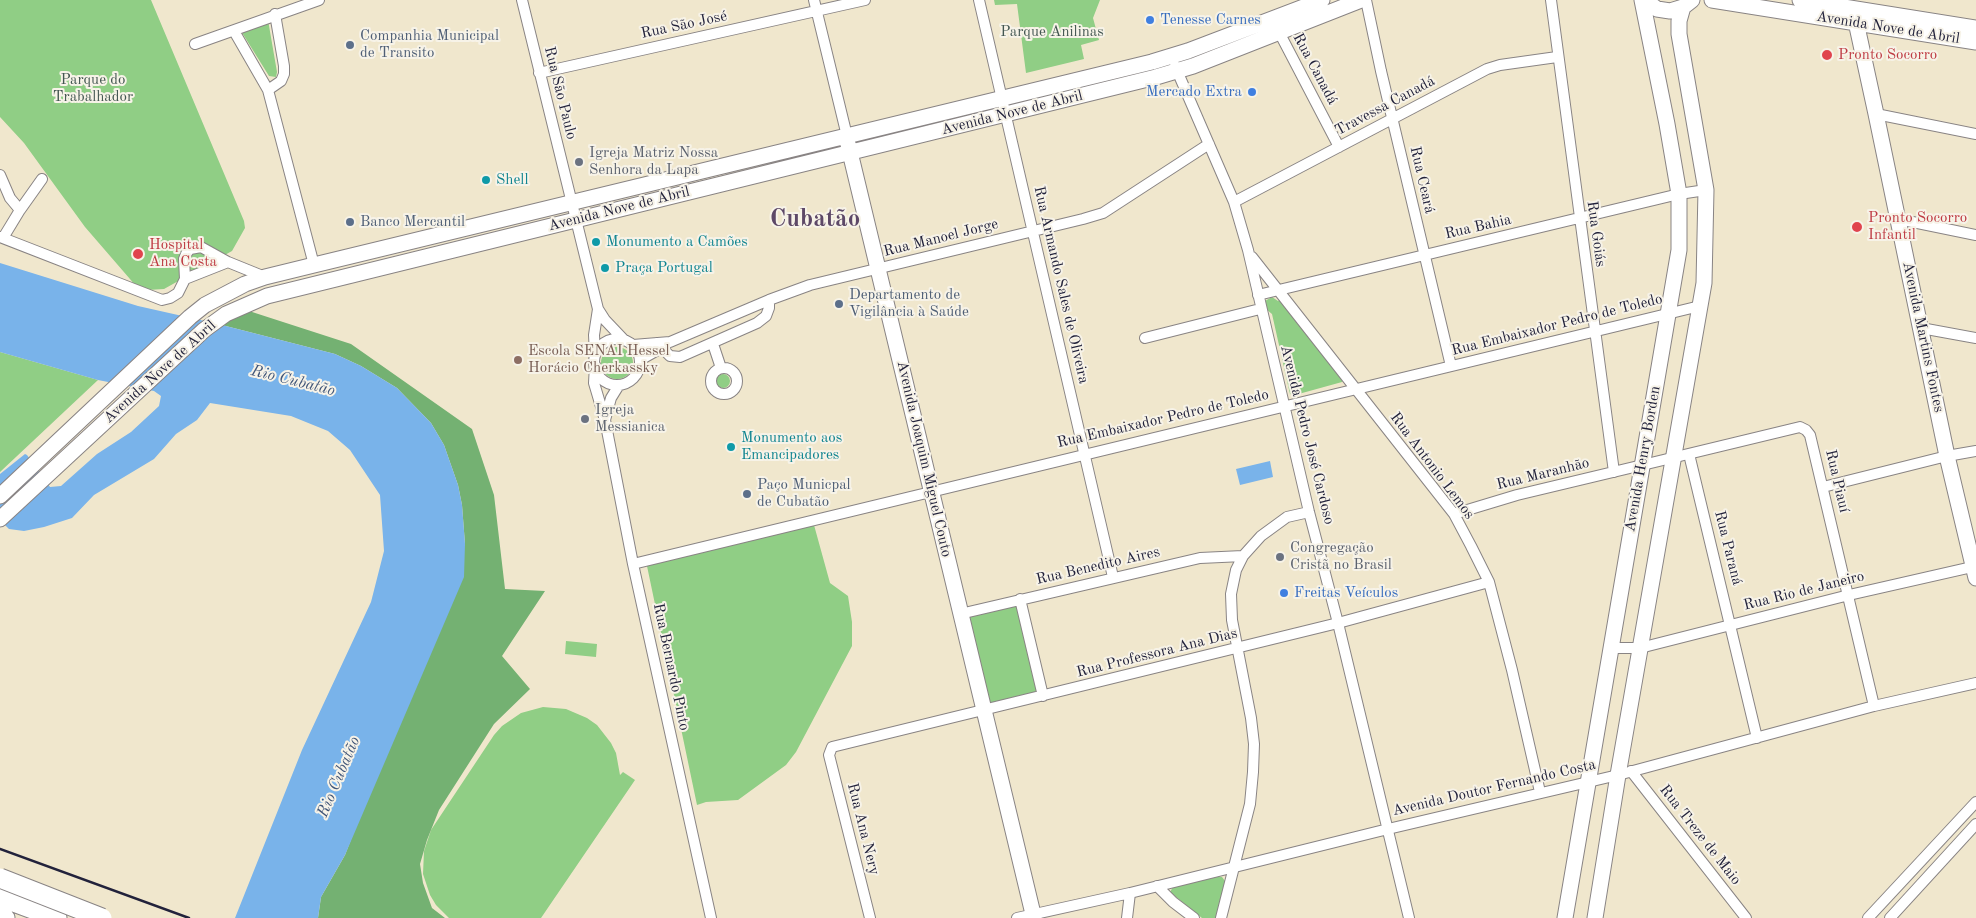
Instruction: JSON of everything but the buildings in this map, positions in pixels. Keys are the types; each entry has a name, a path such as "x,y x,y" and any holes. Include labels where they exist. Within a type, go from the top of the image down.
{"highway":[{"path":"0,878 102,918"},
{"path":"0,897 57,918"},
{"path":"0,916 5,918"}],"main road":[{"name":"Avenida Nove de Abril","path":"0,496 190,316 205,305 245,284 265,277 571,202 1168,58 1322,0"},
{"name":"Avenida Nove de Abril","path":"0,519 204,330 226,314 267,296 1178,71 1361,0"},
{"path":"1643,0 1663,11 1670,11 1687,4"},
{"name":"Avenida Henry Borden","path":"1565,918 1679,250 1679,194 1643,0"},
{"name":"Avenida Nove de Abril","path":"1712,0 1976,28"},
{"name":"Avenida Nove de Abril","path":"1800,0 1853,15 1976,42"},
{"name":"Avenida Henry Borden","path":"1595,918 1624,773 1640,648 1704,283 1706,190 1679,34 1679,20 1687,4"},
{"name":"Avenida Martins Fontes","path":"1853,15 1876,114 1948,456 1975,570"},
{"name":"Avenida Joaquim Miguel Couto","path":"846,136 1033,916"},
{"path":"303,286 314,276 314,265"}],"street":[{"path":"195,44 315,0"},
{"name":"Rua São Paulo","path":"522,0 598,309 605,320 629,343"},
{"name":"Avenida Joaquim Miguel Couto","path":"814,0 846,136"},
{"name":"Rua São José","path":"540,72 865,0"},
{"name":"Rua Armando Sales de Oliveira","path":"979,0 1113,577"},
{"name":"Rua Ceará","path":"1366,0 1450,366"},
{"name":"Rua Goiás","path":"1550,0 1614,472"},
{"path":"268,90 281,81 284,74 275,14"},
{"path":"234,31 268,90 314,265"},
{"name":"Rua Canadá","path":"1279,32 1339,147"},
{"name":"Travessa Canadá","path":"1234,202 1487,69 1500,65 1557,57"},
{"name":"Avenida Pedro José Cardoso","path":"1168,58 1178,71 1234,202 1248,250 1260,309 1409,918"},
{"path":"1876,114 1976,134"},
{"name":"Rua Manoel Jorge","path":"640,360 659,346 810,285 1083,220 1103,213 1209,144"},
{"path":"0,175 10,198 20,210"},
{"path":"42,179 2,238 162,300 178,293 185,279 184,259 190,249 202,247 228,262 265,277"},
{"name":"Rua Bahia","path":"1258,295 1679,194 1706,190"},
{"path":"1898,219 1976,235"},
{"name":"Rua Antonio Lemos","path":"1248,250 1256,264 1454,514 1488,582 1512,670 1540,792"},
{"path":"185,279 228,262"},
{"path":"238,266 245,284"},
{"path":"659,346 675,358 713,344 757,323 766,316 769,300"},
{"name":"Rua Embaixador Pedro de Toledo","path":"633,564 931,490 1700,306"},
{"name":"Rua São Paulo","path":"595,361 594,335 598,309"},
{"path":"1145,338 1260,309"},
{"path":"1920,328 1976,338"},
{"path":"614,339 629,343 640,360 638,371 634,377 629,382 619,385 606,382 600,377 595,361 604,343 614,339"},
{"name":"Rua Manoel Jorge","path":"629,343 659,346"},
{"path":"713,344 721,368"},
{"name":"Rua Bernardo Pinto","path":"595,361 594,383 605,420 633,564 711,918"},
{"name":"Rua Bernardo Pinto","path":"605,420 611,398 619,385"},
{"name":"Rua Piauí","path":"1641,466 1800,427 1810,434 1874,706"},
{"path":"1823,487 1948,456 1976,451"},
{"name":"Rua Paraná","path":"1689,454 1757,738"},
{"name":"Rua Maranhão","path":"1454,514 1516,495 1641,466"},
{"path":"1221,918 1250,804 1253,772 1254,744 1247,693 1236,649 1232,620 1231,594 1236,570 1243,556 1261,536 1287,517 1309,512"},
{"name":"Rua Benedito Aires","path":"960,614 1200,558 1243,556"},
{"name":"Rua Rio de Janeiro","path":"1611,648 1640,648 1848,595 1975,570"},
{"name":"Rua Professora Ana Dias","path":"832,747 1338,624 1488,582"},
{"path":"1020,599 1043,696"},
{"name":"Avenida Doutor Fernando Costa","path":"1018,918 1130,893 1233,866 1624,773 1874,706 1976,683"},
{"name":"Rua Ana Nery","path":"832,747 829,755 870,918"},
{"name":"Rua Treze de Maio","path":"1624,773 1746,918"},
{"path":"1868,918 1976,802"},
{"path":"1890,918 1976,824"},
{"path":"0,869 37,882 61,894 74,907 77,918"},
{"path":"1157,886 1173,902 1194,918"},
{"path":"1127,918 1130,893"}],"green space":[{"name":"Parque do Trabalhador","path":"0,0 151,0 244,221 245,228 232,251 164,289 147,290 136,286 85,227 24,143 0,117"},
{"name":"Parque Anilinas","path":"994,0 1100,0 1093,18 1099,40 1081,45 1084,59 1026,73 1017,4 995,5"},
{"path":"268,20 277,72 276,77 269,76 241,31"},
{"path":"1272,297 1278,301 1281,299 1343,377 1342,382 1295,395 1290,394 1272,314 1266,309 1265,301"},
{"path":"249,311 351,344 472,429 494,495 505,589 545,591 502,656 530,689 494,724 439,810 427,840 420,864 423,883 432,908 445,918 318,918 321,897 345,855 465,544 462,505 458,485 444,445 431,423 397,388 361,366 335,354 218,324"},
{"path":"617,347 623,348 628,352 632,357 632,369 628,374 623,378 617,379 611,378 606,374 602,369 601,363 602,357 606,352 611,348"},
{"path":"0,352 98,380 0,472"},
{"path":"720,374 726,374 730,381 726,388 720,388 716,384 716,378"},
{"path":"814,525 830,583 848,596 852,622 852,646 796,752 786,765 738,800 706,802 697,805 647,566"},
{"path":"1018,605 1039,691 989,703 967,617"},
{"path":"566,641 597,644 596,657 565,654"},
{"path":"543,707 566,709 587,718 597,725 616,753 620,775 623,772 635,780 541,918 449,918 436,905 430,895 423,874 424,851 431,830 494,735 502,726 521,713"},
{"path":"1222,877 1225,881 1216,918 1202,918 1170,892 1173,887"}],"water":[{"name":"Rio Cubatão","path":"0,263 138,306 335,354 361,366 397,388 431,423 444,445 458,485 462,505 465,544 464,577 345,855 321,897 318,918 235,918 302,750 371,602 384,551 380,495 350,450 328,431 291,416 210,403 197,420 176,434 154,459 94,495 72,518 24,531 9,529 0,520 0,474 25,454 50,487 61,486 97,454 131,432 159,406 161,396 154,391 98,380 0,352"},
{"path":"1270,461 1273,477 1240,485 1236,469"}],"railway":[{"path":"0,849 189,918"}],"place":[{"name":"Tenesse Carnes","path":"1150,20"},
{"name":"Companhia Municipal de Transito","path":"350,45"},
{"name":"Pronto Socorro","path":"1827,55"},
{"name":"Mercado Extra","path":"1252,92"},
{"name":"Igreja Matriz Nossa Senhora da Lapa","path":"579,162"},
{"name":"Shell","path":"486,180"},
{"name":"Banco Mercantil","path":"350,222"},
{"name":"Pronto Socorro Infantil","path":"1857,227"},
{"name":"Monumento a Camões","path":"596,242"},
{"name":"Hospital Ana Costa","path":"138,254"},
{"name":"Praça Portugal","path":"605,268"},
{"name":"Departamento de Vigilância à Saúde","path":"839,304"},
{"name":"Escola SENAI Hessel Horácio Cherkassky","path":"518,360"},
{"name":"Igreja Messianica","path":"585,419"},
{"name":"Monumento aos Emancipadores","path":"731,447"},
{"name":"Paço Municpal de Cubatão","path":"747,494"},
{"name":"Congregação Cristã no Brasil","path":"1280,557"},
{"name":"Freitas Veículos","path":"1284,593"}],"district":[{"name":"Cubatão","path":"815,219"}]}
